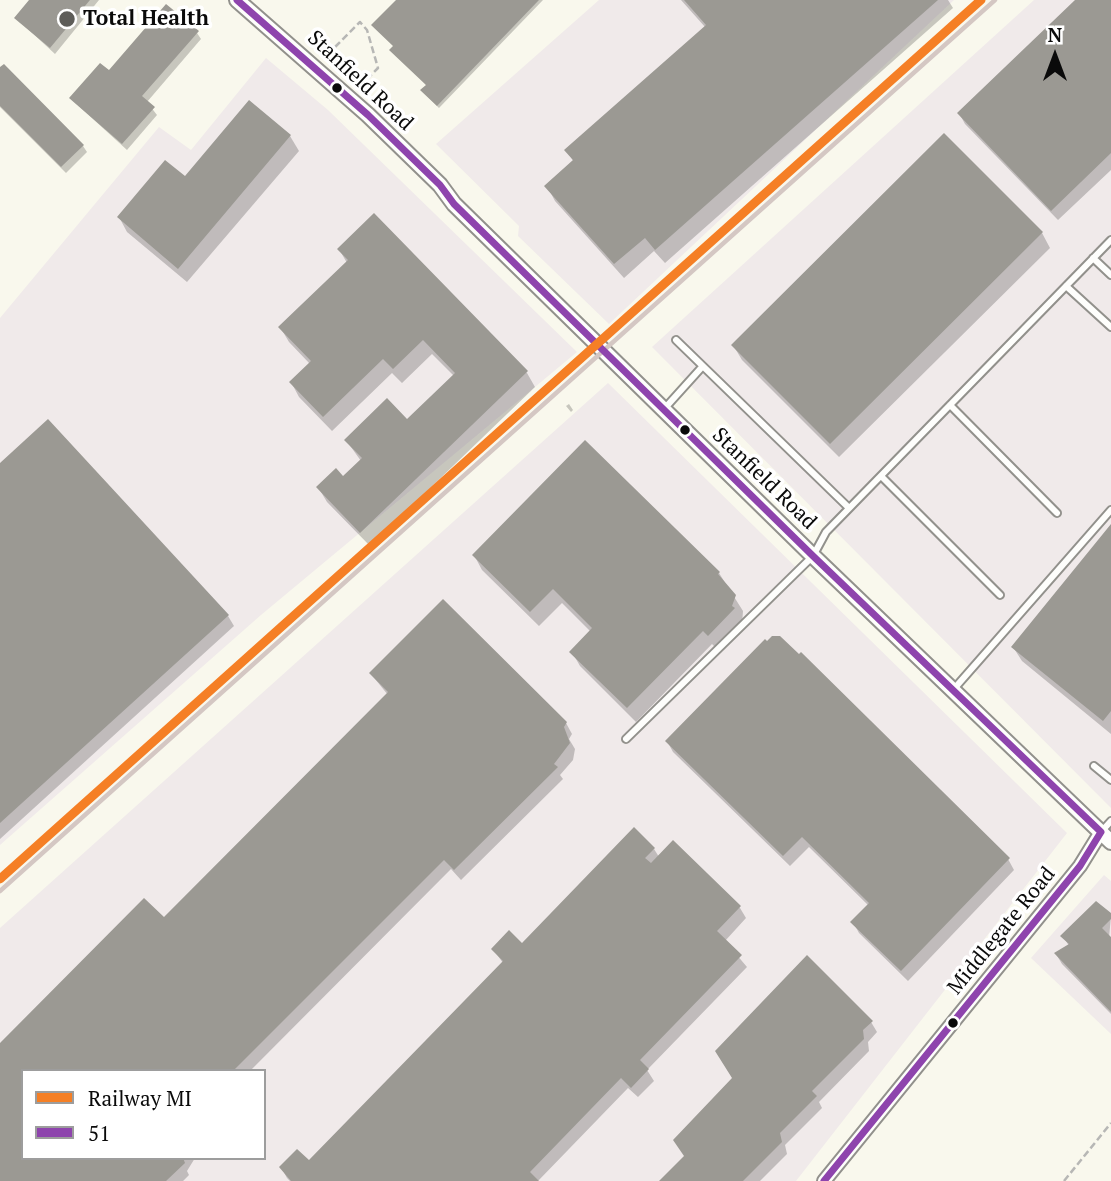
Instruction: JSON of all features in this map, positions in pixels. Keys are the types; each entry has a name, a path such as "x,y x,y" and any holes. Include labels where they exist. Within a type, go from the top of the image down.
{"street":[{"name":"Stanfield Road","path":"237,0 368,115 440,185 454,204 813,556 953,690 1108,832"},
{"name":"Middlegate Road","path":"824,1181 1108,832"}],"lane":[{"path":"626,739 813,556 826,532 1111,240"},
{"path":"1093,258 1111,275"},
{"path":"1066,286 1111,327"},
{"path":"676,340 849,508"},
{"path":"664,410 702,367"},
{"path":"950,405 1057,513"},
{"path":"881,476 1000,595"},
{"path":"953,690 1111,510"},
{"path":"1094,766 1111,780"}],"path":[{"path":"335,47 360,22 368,30 378,68 367,79"},
{"path":"1064,1181 1111,1122"}],"shaded area":[{"path":"599,0 954,0 609,324 518,236 519,226 436,144"},
{"path":"1034,0 1111,0 1111,808 652,347"},
{"path":"266,58 328,110 577,352 261,615 0,845 0,318 159,127 191,150"},
{"path":"608,383 1067,833 796,1181 0,1181 0,928"},
{"path":"1104,875 1111,881 1111,1034 1031,958"}],"building":[{"path":"29,0 90,0 50,48 14,18"},
{"path":"396,0 539,0 437,106 420,90 426,85 389,50 393,46 371,25"},
{"path":"684,0 938,0 655,250 645,238 614,264 544,186 573,160 564,150 706,25"},
{"path":"1075,0 1111,0 1111,153 1051,211 957,113"},
{"path":"166,4 199,31 142,96 155,107 122,144 69,98 100,63 109,70"},
{"path":"4,64 84,145 61,167 0,106 0,67"},
{"path":"249,100 291,135 178,269 117,217 165,160 185,176"},
{"path":"944,133 1043,232 830,444 731,345"},
{"path":"374,213 528,371 360,533 316,487 336,468 343,476 362,458 344,440 387,398 407,419 455,373 423,340 393,369 383,359 323,417 289,382 311,361 278,327 348,260 337,249"},
{"path":"48,419 229,615 0,823 0,463"},
{"path":"585,440 720,572 718,574 736,595 732,606 735,608 708,636 703,631 627,708 569,652 592,628 553,589 530,612 472,555"},
{"path":"1111,524 1111,711 1103,721 1011,647"},
{"path":"443,599 567,722 564,727 570,743 554,764 558,767 454,870 444,860 235,1069 21,1069 21,1160 184,1160 185,1163 166,1181 0,1181 0,1043 144,898 164,917 388,692 369,673"},
{"path":"772,636 780,636 799,654 801,652 1010,858 901,971 850,922 869,903 802,837 783,856 665,741 765,639 767,641"},
{"path":"634,827 655,848 645,858 651,863 673,840 741,906 717,931 742,955 640,1060 649,1069 631,1088 621,1078 530,1172 539,1181 291,1181 279,1167 297,1149 309,1160 503,961 491,949 509,930 522,943"},
{"path":"1096,901 1111,913 1111,919 1102,928 1111,937 1111,1012 1054,953 1069,944 1060,936"},
{"path":"807,955 873,1021 863,1030 864,1039 812,1091 817,1096 780,1133 782,1142 743,1181 659,1181 684,1156 673,1140 732,1078 715,1051"}],"railway":[{"path":"0,891 995,0"}],"rail line":[{"name":"MI","path":"0,879 981,0"}],"transit line":[{"name":"51","path":"237,0 368,115 440,185 454,204 813,556 1101,832 1080,866 824,1181"}],"place":[{"name":"Total Health","path":"67,19"}]}
